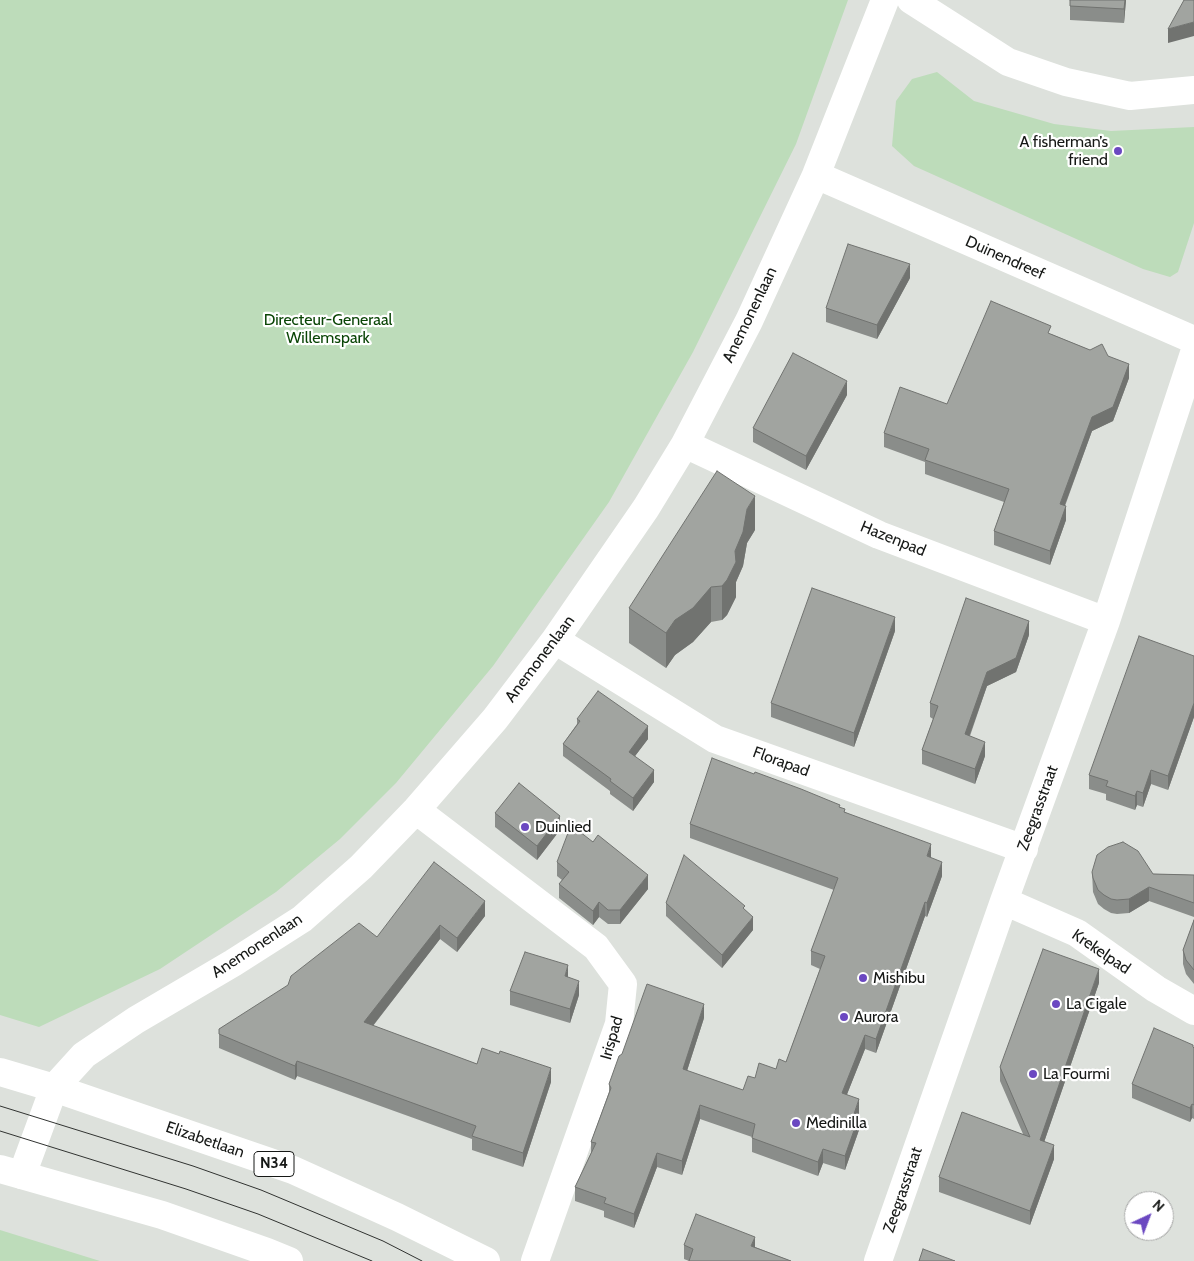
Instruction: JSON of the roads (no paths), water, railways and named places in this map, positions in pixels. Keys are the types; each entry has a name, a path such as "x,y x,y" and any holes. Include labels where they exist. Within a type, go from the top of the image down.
{"street":[{"name":"Anemonenlaan","path":"11,1172 54,1088 84,1055 136,1020 234,963 302,918 361,867 416,810 495,719 555,640 641,515 685,444 749,321 816,175 885,0"},
{"path":"911,0 1008,62 1066,82 1130,96 1194,90"},
{"name":"Duinendreef","path":"816,175 1194,340"},
{"name":"Zeegrasstraat","path":"878,1261 1004,901 1106,621 1194,354"},
{"name":"Hazenpad","path":"685,444 879,535 1106,621"},
{"name":"Florapad","path":"555,640 715,739 1024,849"},
{"name":"Irispad","path":"416,810 596,947 622,984 619,1024 535,1261"},
{"name":"Krekelpad","path":"1004,901 1077,933 1156,989 1194,1011"},
{"name":"Elizabetlaan","path":"0,1072 54,1088 293,1170 398,1217 486,1261"},
{"path":"11,1172 162,1215 273,1258"}],"tram line":[{"path":"0,1106 193,1166 261,1190 383,1241 422,1261"},
{"path":"0,1131 186,1189 258,1214 372,1261"}],"place":[{"name":"A fisherman’s friend","path":"1118,151"},
{"name":"Duinlied","path":"525,827"},
{"name":"Mishibu","path":"863,978"},
{"name":"La Cigale","path":"1056,1004"},
{"name":"Aurora","path":"844,1017"},
{"name":"La Fourmi","path":"1033,1074"},
{"name":"Medinilla","path":"796,1123"}],"park label":[{"name":"Directeur-Generaal Willemspark","path":"328,329"}]}
